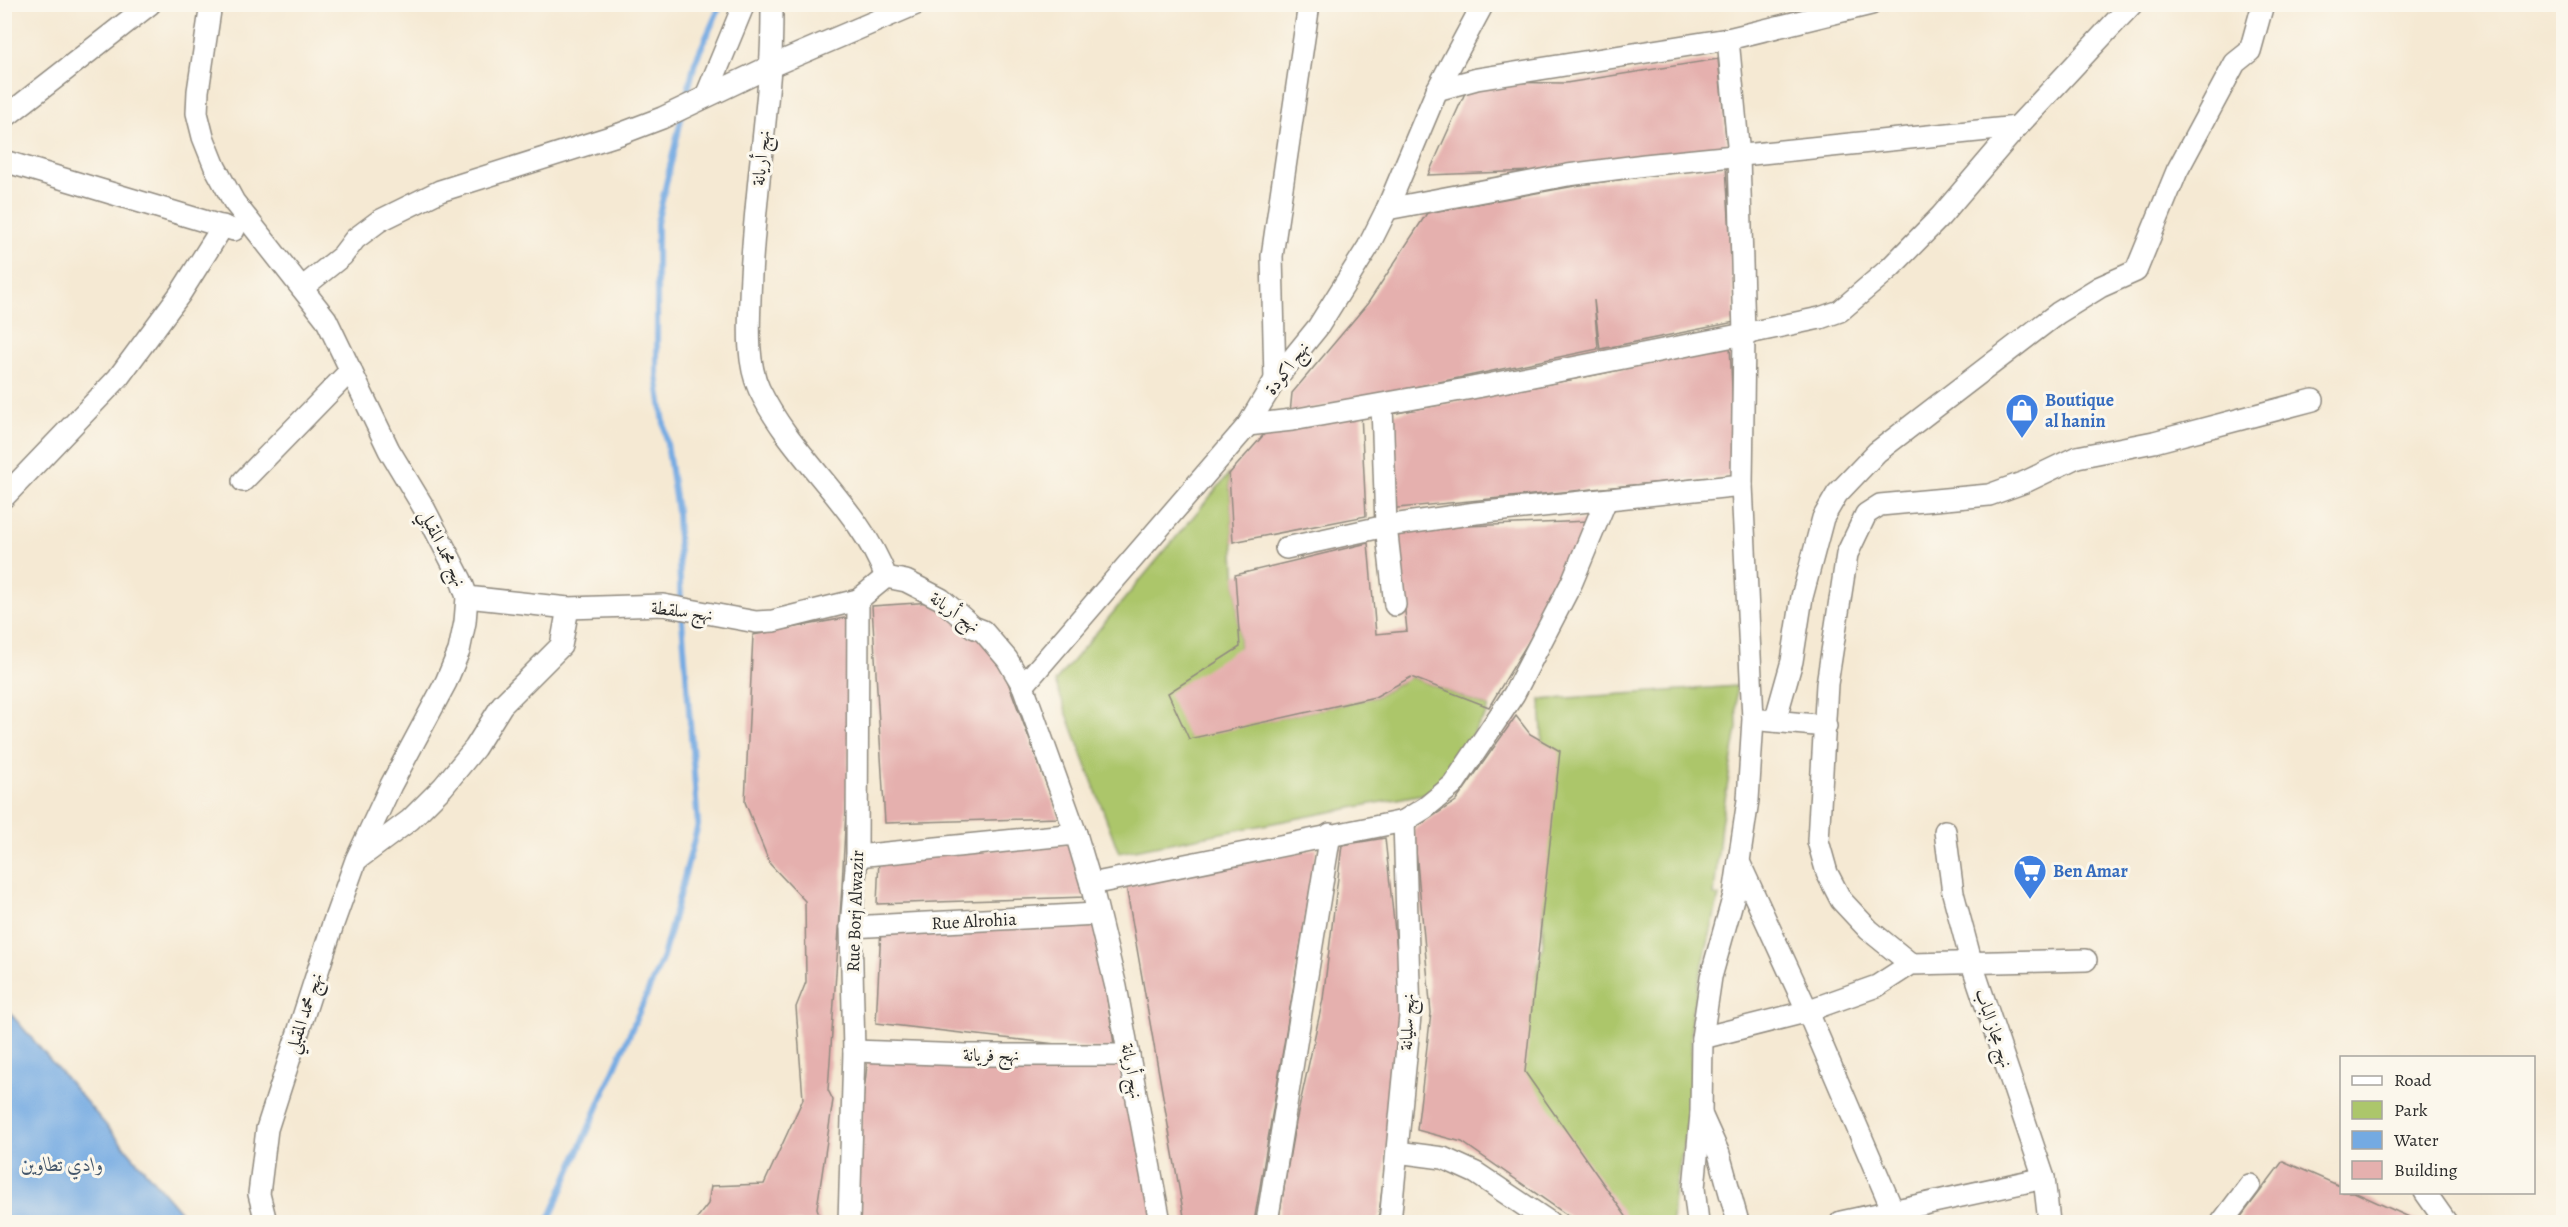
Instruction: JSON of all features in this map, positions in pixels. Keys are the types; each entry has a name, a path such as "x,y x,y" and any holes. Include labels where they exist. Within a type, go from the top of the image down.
{"street":[{"path":"4,118 150,4"},
{"name":"نهج محمد المقبلي","path":"211,4 198,91 197,113 203,137 215,167 234,202 326,319 388,450 449,554 467,597 459,651 356,860 333,924 267,1130 259,1194 266,1222"},
{"path":"706,96 744,4"},
{"name":"نهج أريانة","path":"772,4 771,66 751,255 749,324 752,365 758,386 799,453 840,502 877,554 885,577 906,581 941,599 973,627 984,631 1007,659 1023,686 1076,834 1091,884 1096,914 1116,987 1160,1222"},
{"path":"302,288 342,256 355,239 379,221 440,191 620,134 916,4"},
{"path":"1275,380 1272,256 1310,4"},
{"name":"نهج اكودة","path":"1023,686 1248,425 1275,380 1318,327 1347,284 1387,209 1437,90 1483,4"},
{"path":"1248,425 1382,405 1744,334 1820,318 1840,311 1890,268 1941,216 2017,127 2132,4"},
{"path":"1775,722 1792,661 1802,597 1823,518 1837,494 1877,452 2058,313 2100,287 2136,271 2177,171 2235,63 2250,51 2263,4"},
{"path":"1437,90 1478,79 1728,39 1866,5"},
{"path":"1698,1222 1694,1188 1701,1114 1702,1038 1711,977 1734,895 1748,800 1753,719 1742,485 1744,334 1739,156 1728,39"},
{"path":"1387,209 1568,175 2017,127"},
{"path":"4,160 261,238"},
{"path":"4,497 118,378 180,294 223,226"},
{"path":"243,481 351,370"},
{"path":"1911,964 1869,930 1841,900 1827,873 1818,841 1827,684 1847,554 1866,514 1880,505 1989,495 2025,482 2077,457 2154,442 2313,400"},
{"path":"1382,405 1386,525 1395,605"},
{"path":"1286,548 1386,525 1742,485"},
{"path":"1091,884 1330,834 1404,821 1425,808 1453,785 1514,694 1572,582 1606,500"},
{"name":"نهج سلقطة","path":"467,597 568,608 663,605 765,622 858,600 885,577"},
{"name":"Rue Borj Alwazir","path":"849,1222 854,1051 851,927 857,856 858,600"},
{"path":"356,860 410,820 443,788 475,748 502,705 561,646 568,608"},
{"path":"1753,719 1826,726"},
{"name":"نهج سليانة","path":"1390,1222 1410,1016 1404,821"},
{"name":"نهج مجاز الباب","path":"1945,831 1953,893 1971,961 2044,1178 2049,1222"},
{"path":"857,856 1076,834"},
{"path":"1267,1222 1330,834"},
{"path":"1739,862 1807,1010 1893,1217"},
{"name":"Rue Alrohia","path":"851,927 1096,914"},
{"path":"1702,1038 1772,1022 1877,986 1911,964 2086,960"},
{"name":"نهج فريانة","path":"854,1051 968,1055 1129,1055"},
{"path":"1701,1114 1719,1154 1738,1222"},
{"path":"1397,1152 1443,1158 1476,1173 1549,1222"},
{"path":"1841,1222 1893,1217 2044,1178"},
{"path":"2222,1222 2250,1185"},
{"path":"2426,1194 2446,1222"}],"green space":[{"path":"1229,474 1240,647 1189,738 1375,697 1411,677 1489,707 1486,715 1433,792 1119,853 1055,682"},
{"path":"1736,686 1737,728 1721,824 1714,895 1719,896 1691,1015 1692,1096 1674,1196 1672,1222 1615,1222 1544,1115 1511,1077 1543,945 1540,700"}],"water":[{"name":"وادي تطاوين","path":"5,1007 189,1222 5,1222"}],"building":[{"path":"1718,59 1727,146 1558,170 1428,175 1470,82 1566,83"},
{"path":"1726,166 1735,322 1600,349 1594,300 1598,349 1290,413 1292,393 1368,303 1427,213 1586,184"},
{"path":"1730,345 1736,475 1388,509 1392,414 1605,373"},
{"path":"1361,413 1366,516 1233,542 1229,474 1268,430"},
{"path":"1588,521 1547,611 1489,707 1411,677 1375,697 1189,739 1168,693 1240,647 1235,575 1368,543 1376,634 1407,631 1397,529"},
{"path":"932,602 989,639 1006,677 1059,818 885,823 872,606"},
{"path":"856,616 842,886 828,1090 833,1100 817,1208 821,1222 694,1222 708,1204 711,1186 764,1184 803,1099 796,1007 806,982 805,901 770,864 745,802 753,635"},
{"path":"1516,716 1530,734 1560,751 1525,1072 1630,1222 1577,1222 1462,1142 1417,1130 1431,1013 1414,829 1456,801"},
{"path":"1385,838 1404,1016 1378,1222 1278,1222 1294,1131 1323,999 1342,845"},
{"path":"1069,844 1085,897 877,904 879,858"},
{"path":"1317,848 1254,1222 1185,1222 1126,886"},
{"path":"1096,925 1115,1051 876,1023 881,928"},
{"path":"868,1057 1130,1065 1159,1222 857,1222 854,1179"},
{"path":"2283,1161 2340,1186 2340,1194 2358,1194 2420,1222 2237,1222"}],"waterway":[{"path":"685,102 695,62 721,4"},
{"path":"548,1222 663,957 698,825 681,607 677,511 657,376 657,223 682,115"}],"place":[{"name":"Boutique al hanin","path":"2022,439"},
{"name":"Ben Amar","path":"2030,900"}]}
